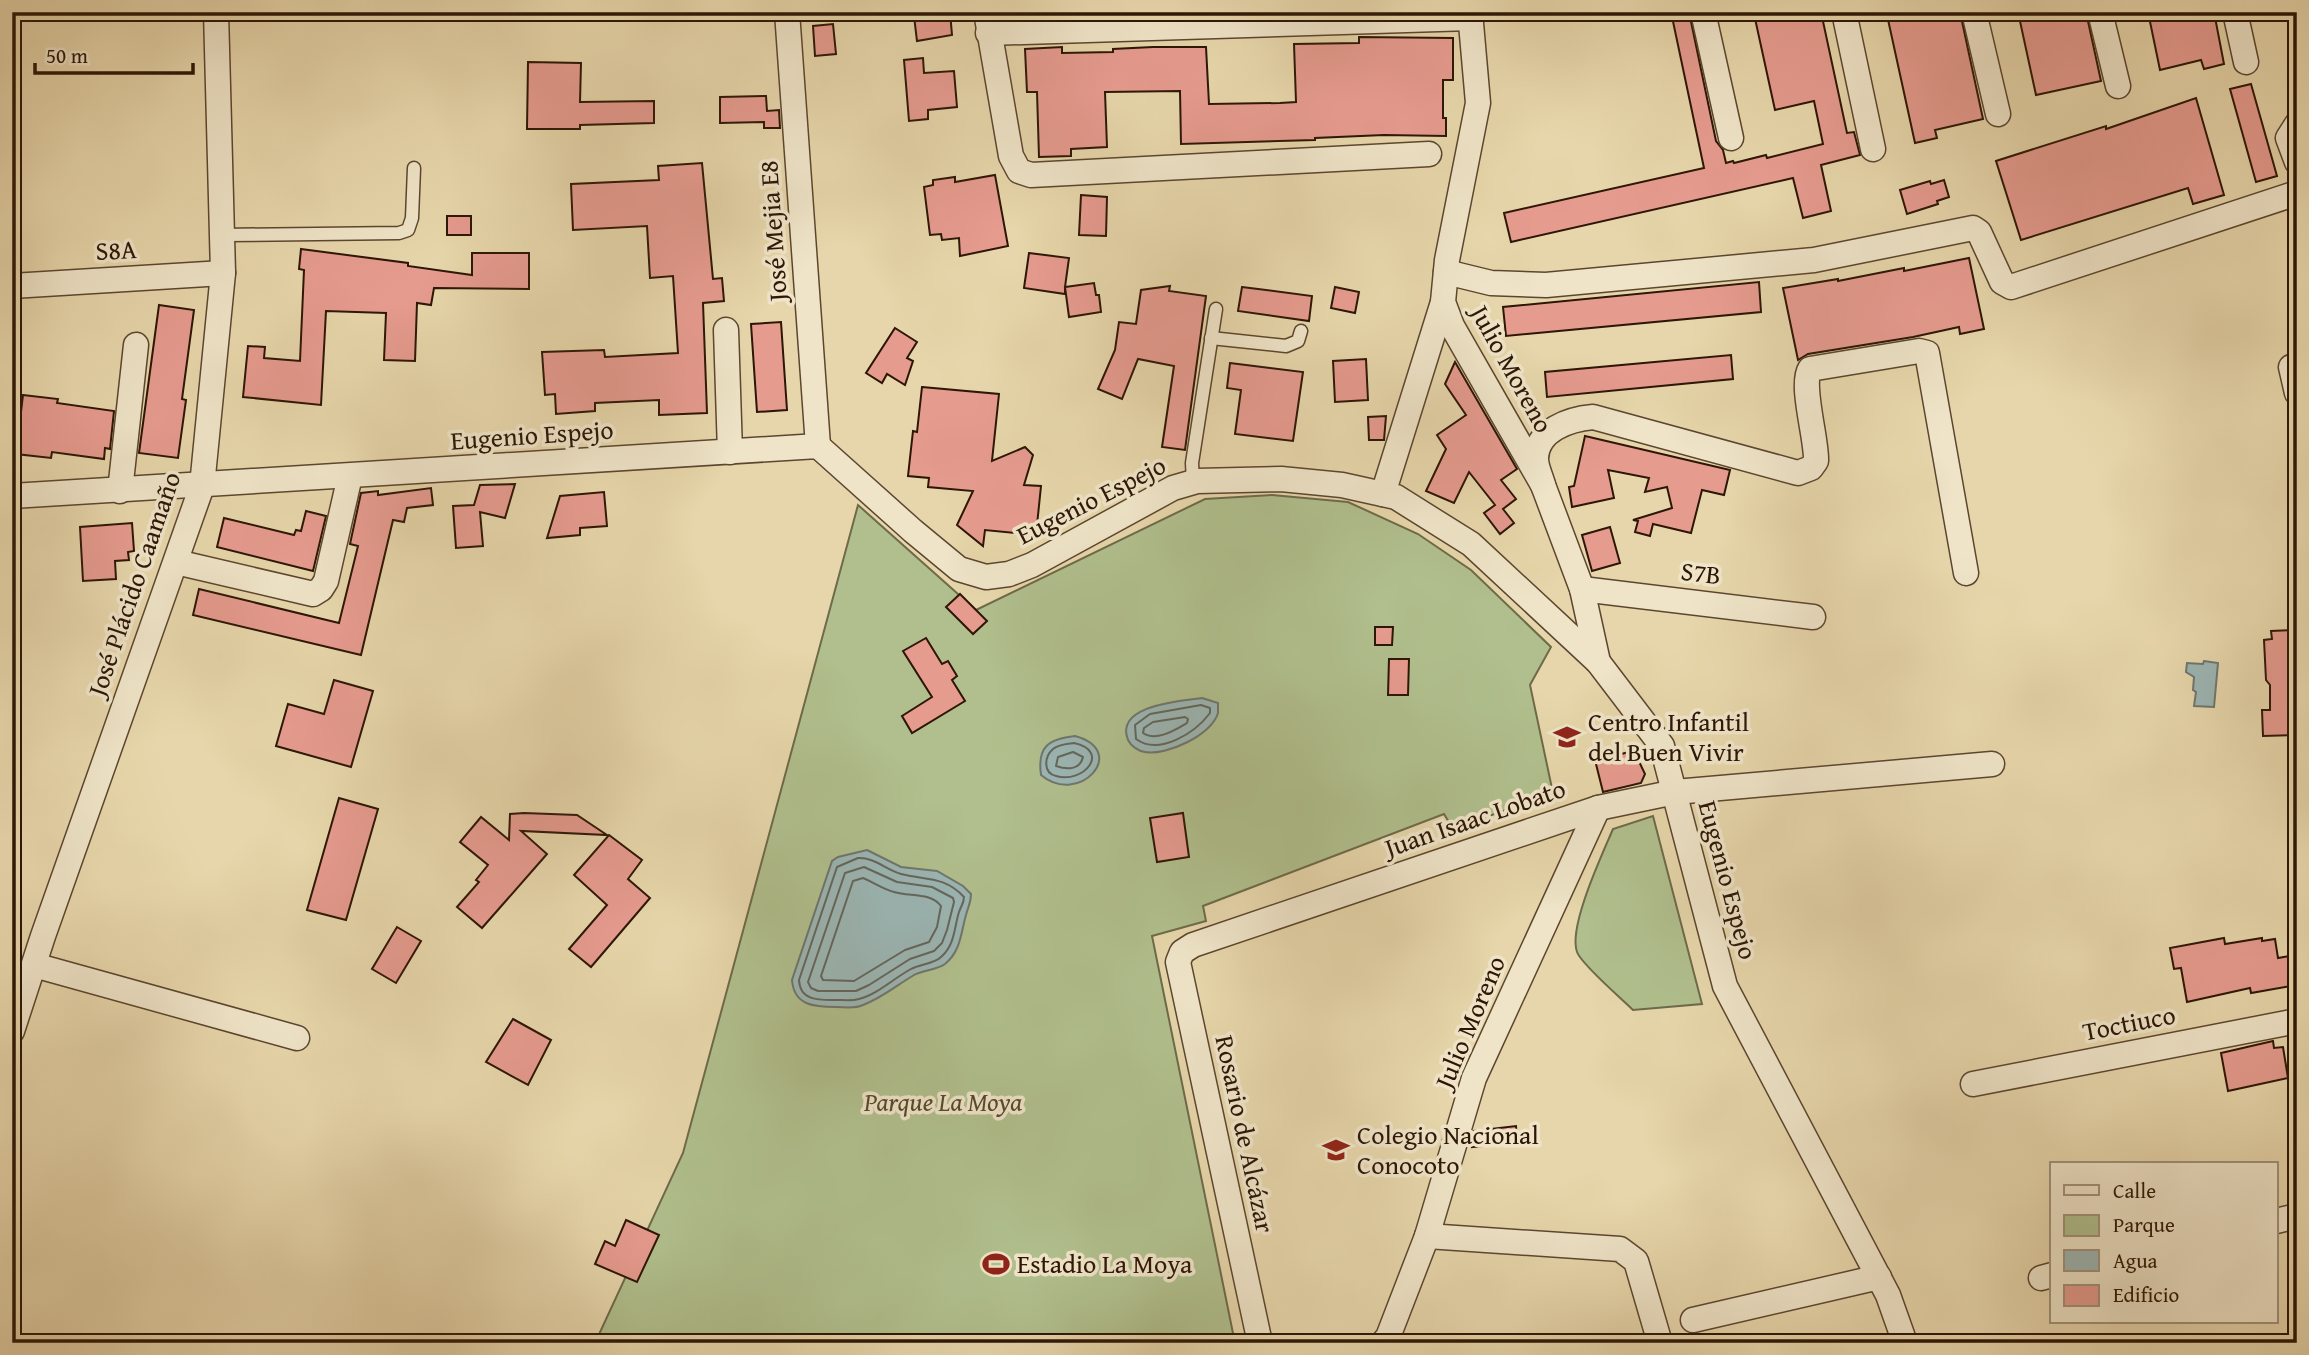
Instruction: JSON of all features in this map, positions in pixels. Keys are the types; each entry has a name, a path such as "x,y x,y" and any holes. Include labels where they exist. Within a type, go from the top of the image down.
{"street":[{"name":"José Plácido Caamaño","path":"12,1031 202,486 223,273 216,12"},
{"name":"José Mejia E8","path":"787,12 818,446"},
{"path":"1703,12 1731,138"},
{"path":"1844,12 1873,149"},
{"path":"1974,12 1997,114"},
{"path":"2101,12 2118,86"},
{"path":"2235,12 2246,62"},
{"path":"1429,154 1031,175 1019,171 1011,156 987,22 1471,15"},
{"name":"Julio Moreno","path":"1471,15 1478,103 1446,272 1443,302 1451,326 1543,485 1582,589 1598,662"},
{"path":"2297,124 2288,138 2297,162"},
{"path":"1446,272 1491,283 1546,285 1814,260 1973,228 1979,232 2002,282 2011,287 2297,193"},
{"name":"S8A","path":"12,286 223,273"},
{"path":"1383,494 1443,302"},
{"path":"726,330 730,452"},
{"path":"120,491 136,345"},
{"path":"1543,485 1536,459 1538,447 1545,434 1577,418 1593,416 1798,473 1805,471 1816,461 1806,376 1810,369 1919,351 1927,353 1966,573"},
{"path":"2297,366 2291,368 2297,394"},
{"name":"Eugenio Espejo","path":"12,496 818,446 959,569 986,577 1009,574 1032,565 1163,493 1193,482 1281,479 1342,485 1396,497 1471,544 1598,662 1662,746 1725,986 1879,1277 1905,1343"},
{"path":"176,562 313,594 321,589 326,581 350,477"},
{"name":"S7B","path":"1582,589 1813,617"},
{"name":"Juan Isaac Lobato","path":"1193,945 1598,808 1675,792 1992,764"},
{"name":"Julio Moreno","path":"1383,1343 1388,1337 1427,1236 1475,1078 1598,808"},
{"name":"Rosario de Alcázar","path":"1193,945 1182,952 1178,962 1260,1343"},
{"path":"34,965 297,1038"},
{"name":"Toctiuco","path":"1973,1084 2297,1021"},
{"path":"2278,1221 2297,1216"},
{"path":"1427,1236 1620,1249 1636,1261 1660,1343"},
{"path":"1693,1320 1879,1277"}],"lane":[{"path":"223,235 399,233 408,230 412,218 414,168"},
{"path":"1193,482 1192,463 1216,309"},
{"path":"1211,338 1286,346 1298,341 1301,331"}],"green space":[{"name":"Parque La Moya","path":"1272,495 1348,502 1418,534 1471,570 1551,647 1530,685 1553,793 1453,829 1444,814 1203,906 1206,921 1152,936 1235,1343 595,1343 683,1153 858,505 976,610 1205,499"},
{"path":"1653,816 1702,1004 1633,1010 1580,957 1577,952 1577,926 1587,891 1613,829"}],"water":[{"path":"2204,661 2218,663 2214,707 2194,706 2194,677 2186,672 2187,663 2203,664"},
{"path":"1202,698 1218,703 1218,713 1214,721 1198,736 1176,747 1154,752 1140,751 1128,740 1126,728 1131,719 1140,712 1166,703"},
{"path":"1075,736 1091,743 1098,753 1098,763 1093,773 1083,781 1070,785 1056,783 1041,775 1041,757 1047,746 1058,739"},
{"path":"867,850 901,867 937,871 963,886 971,894 957,947 942,966 914,975 860,1006 828,1007 807,1003 797,995 792,980 832,861"}],"building":[{"path":"950,12 952,35 917,41 914,16"},
{"path":"1671,12 1689,12 1716,141 1723,150 1726,163 1734,163 1823,144 1814,101 1775,110 1754,14 1821,12 1847,133 1854,132 1860,155 1821,165 1831,211 1803,218 1793,178 1511,242 1504,213 1704,168"},
{"path":"1897,12 1960,12 1983,119 1935,130 1937,138 1915,143 1887,15"},
{"path":"2018,12 2086,12 2101,81 2036,95"},
{"path":"2148,12 2170,12 2171,18 2196,12 2214,12 2224,64 2204,69 2201,60 2160,70"},
{"path":"833,24 836,54 815,56 813,26"},
{"path":"1359,37 1453,38 1453,80 1443,80 1446,136 1384,135 1181,144 1180,91 1105,92 1107,147 1071,149 1071,156 1039,157 1037,92 1027,92 1025,49 1062,47 1062,53 1113,52 1113,49 1153,47 1206,47 1209,104 1280,103 1296,102 1294,44 1359,43"},
{"path":"923,58 924,73 954,71 957,107 928,110 928,119 909,121 904,60"},
{"path":"528,62 581,63 580,102 654,101 654,123 580,125 580,129 527,129"},
{"path":"2251,84 2277,176 2256,182 2230,89"},
{"path":"766,96 767,111 779,110 780,128 764,128 764,122 720,123 720,97"},
{"path":"2196,98 2224,195 2193,204 2188,188 2021,240 1996,161 2106,126 2106,129"},
{"path":"702,163 713,279 722,278 724,301 703,303 707,413 659,415 659,400 595,403 595,411 556,414 555,394 545,395 542,352 604,350 605,357 678,353 673,276 650,278 647,226 573,230 571,184 659,180 658,166"},
{"path":"995,175 1008,246 960,256 959,238 942,240 941,234 930,235 924,187 933,185 933,180 955,177 955,182"},
{"path":"1944,180 1949,197 1937,201 1938,204 1907,214 1900,190 1930,181 1931,184"},
{"path":"1081,195 1107,197 1106,236 1079,235"},
{"path":"447,216 471,216 471,235 447,235"},
{"path":"301,249 408,263 408,266 472,275 472,253 529,253 529,289 434,288 431,305 417,303 415,361 384,360 386,313 326,311 321,405 243,397 248,346 265,347 264,358 300,361 304,270 299,269"},
{"path":"1029,253 1069,258 1065,294 1024,288"},
{"path":"1969,258 1984,329 1960,334 1959,327 1808,354 1798,360 1783,288 1904,268 1904,271"},
{"path":"1759,282 1761,312 1506,336 1503,307"},
{"path":"1094,283 1101,312 1069,317 1065,287"},
{"path":"1170,286 1169,291 1206,296 1185,450 1162,447 1174,366 1138,359 1122,399 1098,389 1115,350 1119,322 1136,324 1141,290"},
{"path":"1242,287 1312,296 1309,321 1238,311"},
{"path":"1335,287 1359,292 1355,313 1331,308"},
{"path":"159,305 194,310 182,399 186,400 178,458 139,453"},
{"path":"781,322 787,410 757,412 751,324"},
{"path":"895,328 917,342 907,358 913,361 905,385 887,374 882,383 866,373"},
{"path":"1731,355 1733,379 1547,397 1545,372"},
{"path":"1366,359 1368,400 1335,402 1333,361"},
{"path":"1455,362 1517,469 1501,480 1516,499 1503,509 1514,523 1500,534 1484,513 1495,505 1469,472 1454,503 1426,491 1446,449 1437,435 1466,415 1445,384"},
{"path":"1230,363 1303,372 1293,441 1235,434 1241,390 1227,388"},
{"path":"922,387 999,394 992,461 1025,447 1033,455 1024,485 1041,486 1036,535 985,530 983,546 957,525 973,491 928,487 929,478 908,476"},
{"path":"23,395 58,399 57,403 114,411 110,449 105,448 104,459 52,452 51,458 16,454"},
{"path":"1386,416 1384,440 1369,440 1368,417"},
{"path":"1585,436 1730,470 1724,495 1702,490 1691,533 1653,524 1650,536 1635,532 1638,521 1633,520 1672,508 1667,487 1645,492 1649,478 1608,470 1614,498 1572,507 1569,487 1574,486"},
{"path":"515,484 505,518 480,512 483,546 456,548 453,506 474,505 480,485"},
{"path":"431,488 433,505 407,508 404,522 393,520 361,655 193,615 199,589 339,623 358,546 350,544 361,493 378,491 378,495"},
{"path":"604,492 607,526 580,528 580,535 547,538 560,496"},
{"path":"306,511 326,516 313,571 217,547 224,518 294,535 296,530 301,531"},
{"path":"132,523 134,551 128,552 129,560 115,561 116,579 83,581 80,527"},
{"path":"1610,527 1620,563 1592,571 1582,535"},
{"path":"960,594 987,621 973,634 946,607"},
{"path":"1375,627 1393,627 1392,645 1375,645"},
{"path":"2297,630 2297,735 2263,736 2262,710 2270,710 2270,685 2266,680 2264,640 2272,639 2271,631"},
{"path":"926,638 942,664 948,661 957,676 952,680 965,701 912,733 902,716 932,697 903,651"},
{"path":"1389,659 1409,659 1408,695 1388,695"},
{"path":"334,680 373,691 351,767 276,746 288,704 324,714"},
{"path":"1634,751 1645,774 1641,783 1603,792 1595,760"},
{"path":"339,798 378,809 346,920 307,910"},
{"path":"1183,813 1189,857 1157,862 1150,818"},
{"path":"510,814 577,815 607,835 521,831 547,854 482,928 457,907 479,882 476,880 488,865 460,842 481,817 509,840"},
{"path":"609,835 642,860 628,879 650,898 591,967 569,949 607,905 574,875"},
{"path":"397,927 421,941 396,983 372,969"},
{"path":"2224,938 2225,944 2262,938 2262,941 2275,939 2278,958 2295,955 2297,985 2251,993 2250,988 2187,1002 2181,968 2174,969 2170,948"},
{"path":"513,1019 551,1040 528,1085 486,1062"},
{"path":"2273,1041 2274,1048 2283,1047 2288,1078 2228,1091 2221,1053"},
{"path":"1516,1126 1517,1142 1472,1147 1474,1131"},
{"path":"626,1220 659,1235 637,1282 595,1264 605,1241 615,1246"}],"place":[{"name":"Centro Infantil del Buen Vivir","path":"1567,737"},
{"name":"Colegio Nacional Conocoto","path":"1336,1150"},
{"name":"Estadio La Moya","path":"996,1264"}]}
